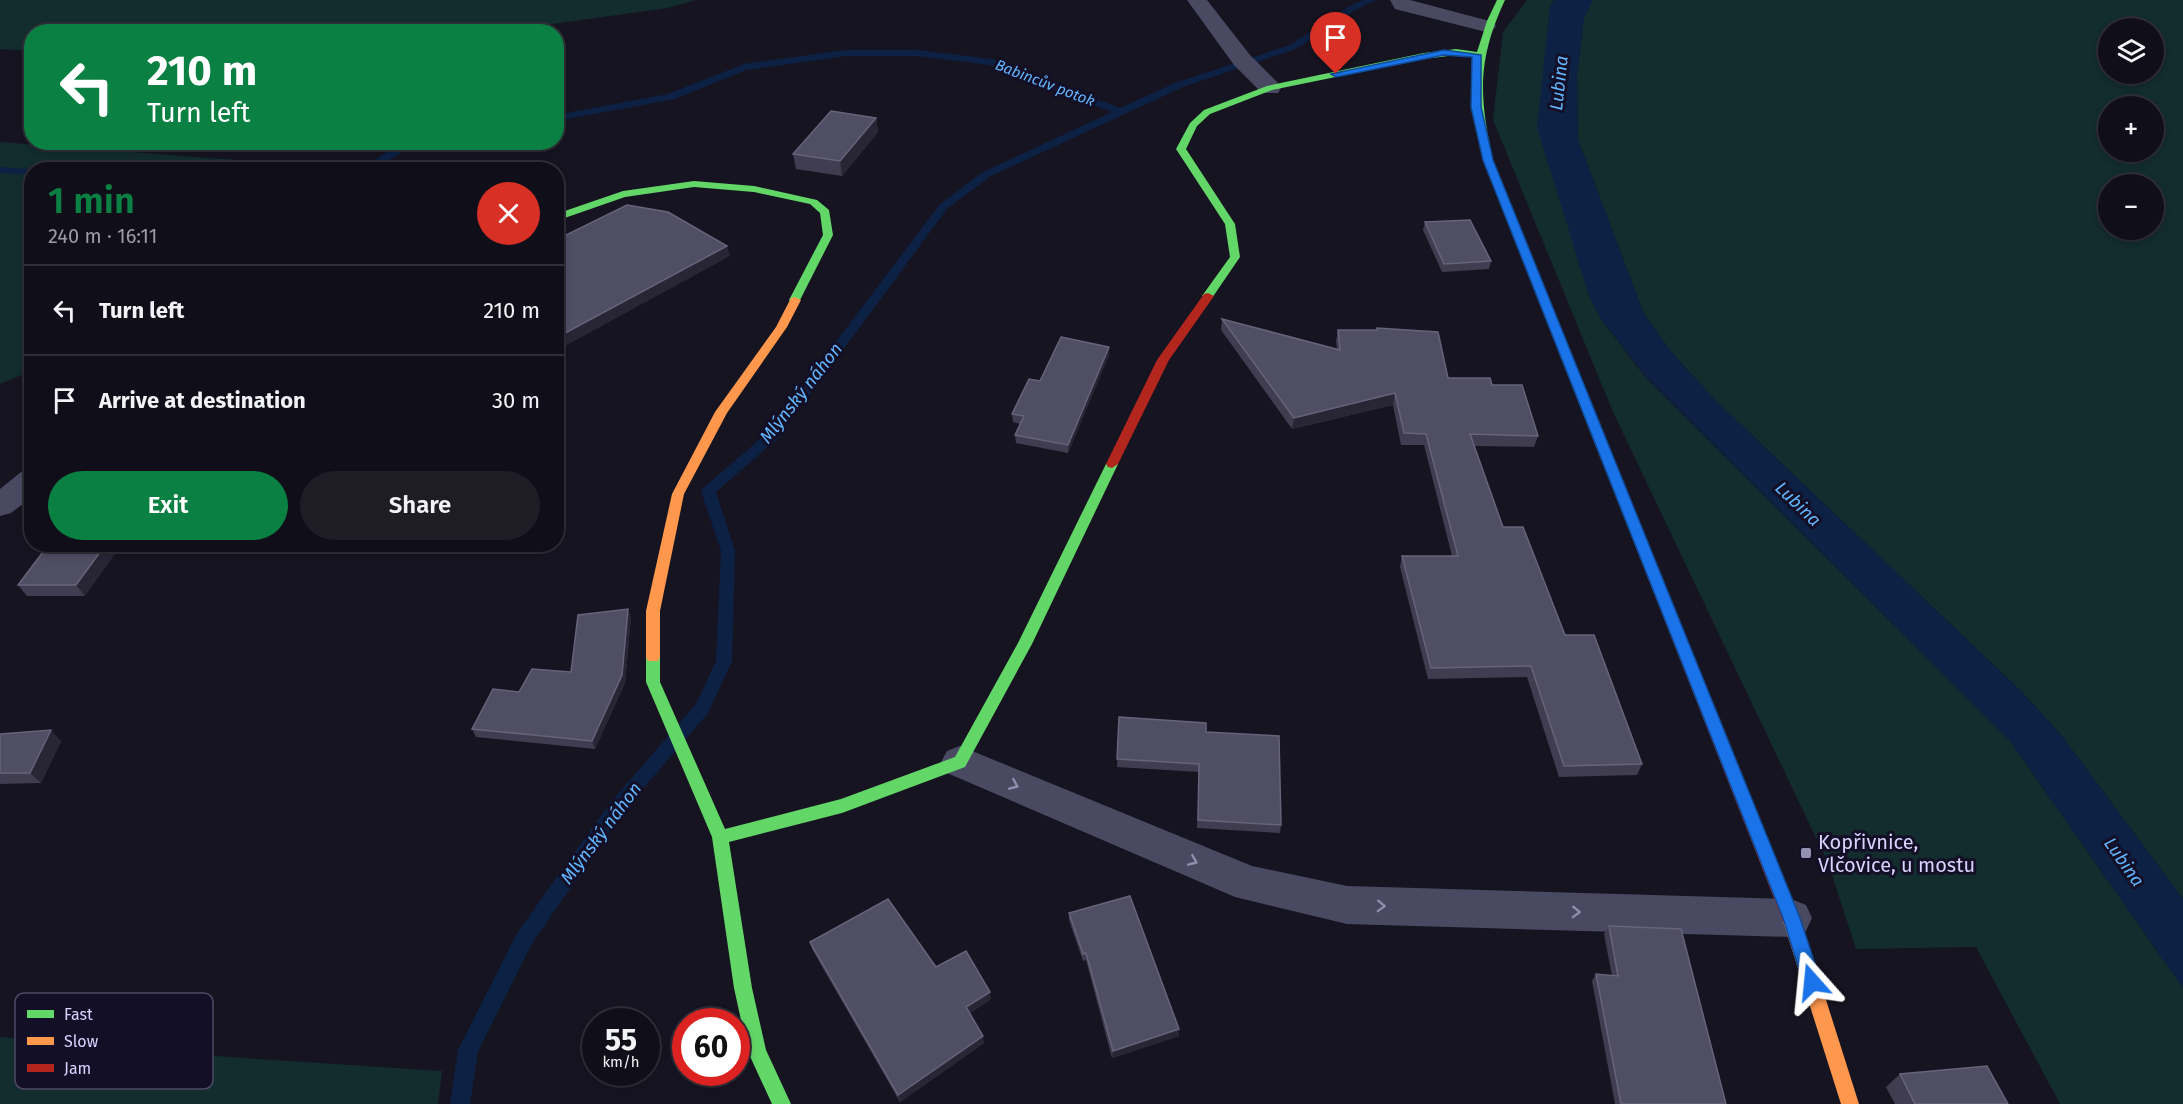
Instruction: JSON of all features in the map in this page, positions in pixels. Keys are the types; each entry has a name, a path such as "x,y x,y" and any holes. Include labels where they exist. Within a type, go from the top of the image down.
{"street":[{"path":"1197,0 1245,64 1270,88"},
{"path":"1400,0 1402,4 1485,26"},
{"path":"1501,0 1485,26 1477,55 1476,107 1488,160 1791,918 1850,1104"},
{"path":"720,837 842,806 960,762 1025,644 1163,360 1235,257 1236,241 1231,224 1220,202 1185,158 1181,148 1193,125 1207,112 1270,88 1424,56 1456,52 1477,55"},
{"path":"564,215 623,194 694,184 754,189 813,202 825,212 828,236 781,327 721,412 678,494 653,611 653,682 668,722 720,837 743,988 757,1052 782,1104"},
{"path":"0,505 24,486"},
{"path":"960,762 1249,884 1347,905 1791,918"}],"green space":[{"path":"0,0 696,0 668,8 553,24 24,24 24,51 0,49"},
{"path":"1527,0 1554,0 1550,6 1589,296 1601,319 1646,378 2010,741 2183,988 2183,1104 2060,1104 1976,947 1856,949 1828,863 1613,412 1493,120 1503,32"},
{"path":"1593,0 2183,0 2183,899 2062,736 2022,692 1716,401 1672,353 1644,314 1578,140 1577,75 1584,18"},
{"path":"0,142 24,144 24,150 105,150 262,162 24,162 24,374 0,384"},
{"path":"0,1037 15,1038 15,1089 213,1089 213,1056 442,1071 438,1104 0,1104"}],"water":[{"name":"Lubina","path":"1554,0 1593,0 1584,18 1577,75 1578,140 1644,314 1672,353 1716,401 2022,692 2062,736 2183,899 2183,988 2010,741 1646,377 1601,319 1589,296 1537,127 1550,6"}],"building":[{"path":"831,111 876,118 840,161 793,154"},
{"path":"627,205 668,212 727,246 564,334 564,236"},
{"path":"1470,220 1491,261 1444,264 1425,222"},
{"path":"1222,319 1340,350 1338,330 1377,330 1377,328 1438,332 1448,378 1490,378 1492,385 1522,385 1538,436 1470,434 1503,527 1523,527 1565,635 1594,635 1642,764 1564,766 1531,666 1431,668 1402,556 1458,556 1426,434 1404,433 1395,393 1294,418"},
{"path":"1061,337 1109,347 1068,445 1015,435 1024,416 1012,414 1029,379 1040,381"},
{"path":"43,552 100,552 76,585 18,585"},
{"path":"628,609 622,675 592,741 472,729 493,689 519,692 532,669 571,672 578,615"},
{"path":"1119,717 1206,723 1206,732 1279,736 1281,825 1198,820 1199,764 1117,759"},
{"path":"51,730 30,773 0,773 0,734"},
{"path":"1130,896 1179,1029 1113,1051 1086,953 1083,954 1069,913"},
{"path":"888,899 936,967 966,951 990,992 966,1007 983,1036 898,1095 810,942"},
{"path":"1609,926 1681,929 1726,1104 1621,1104 1596,974 1618,976"},
{"path":"1987,1066 2008,1104 1915,1104 1900,1074"}],"waterway":[{"name":"Mlýnský náhon","path":"460,1104 468,1050 524,939 616,808 702,708 724,661 728,551 708,491 772,436 943,207 987,174 1179,85 1293,47 1354,7 1372,0"},
{"name":"Babincův potok","path":"564,117 671,97 744,67 846,53 917,53 992,62 1120,112"},
{"name":"Babincův potok","path":"379,162 399,150"},
{"name":"Babincův potok","path":"0,170 24,172"}],"traffic: fast":[{"path":"1501,0 1484,41 1478,78 1480,117 1488,160 1642,545"},
{"path":"1208,296 1235,257 1230,224 1181,149 1193,125 1207,112 1270,88 1424,56 1456,52 1477,55"},
{"path":"564,215 623,194 694,184 754,189 813,202 825,212 828,235 795,300"},
{"path":"720,837 842,806 960,762 1025,644 1112,464"},
{"path":"653,657 653,682 720,837 743,988 757,1052 782,1104"}],"traffic: slow":[{"path":"653,657 653,611 678,494 721,412 781,327 795,300"},
{"path":"1792,921 1850,1104"}],"traffic: jam":[{"path":"1112,464 1163,360 1208,296"},
{"path":"1642,545 1792,921"}],"place":[{"name":"Kopřivnice, Vlčovice, u mostu","path":"1806,853"}],"route":[{"path":"1336,74 1444,53 1477,55 1476,107 1488,160 1791,918 1812,982"}]}
